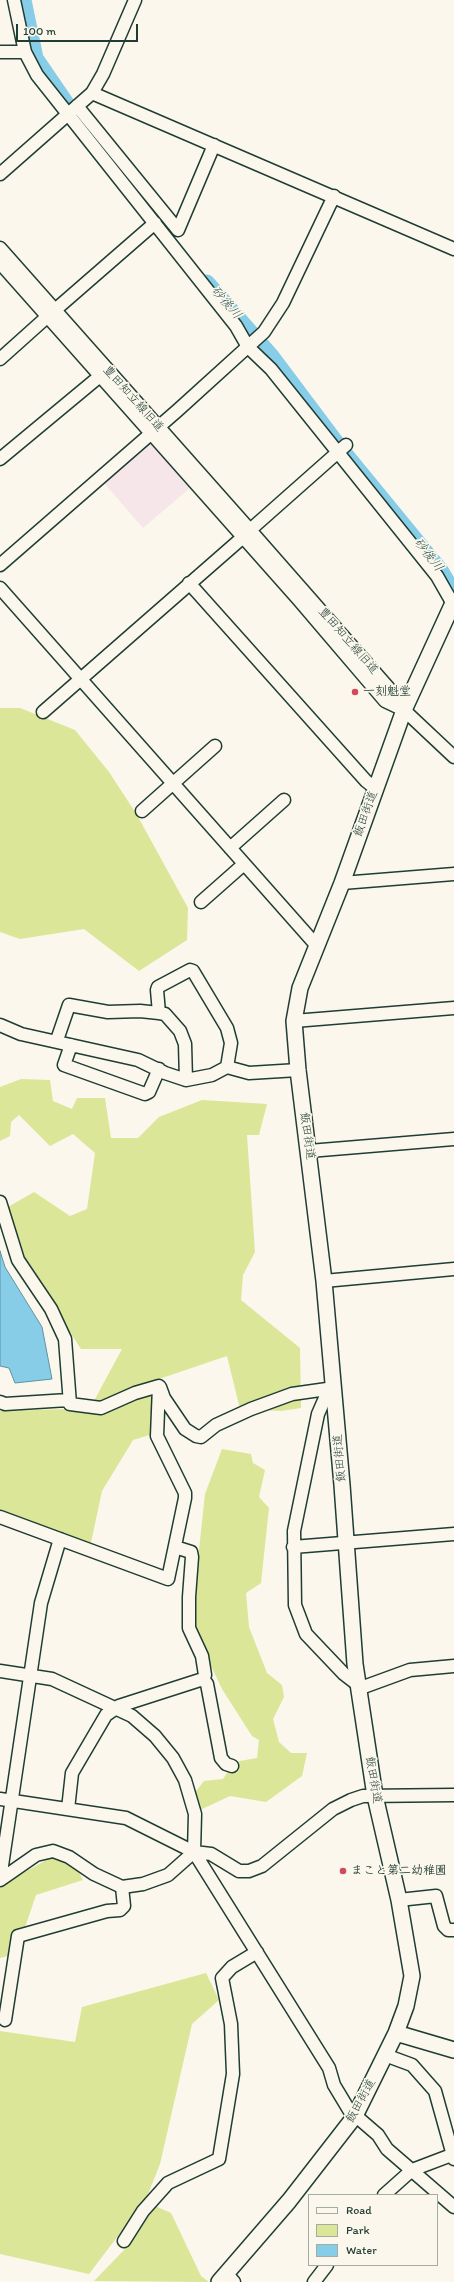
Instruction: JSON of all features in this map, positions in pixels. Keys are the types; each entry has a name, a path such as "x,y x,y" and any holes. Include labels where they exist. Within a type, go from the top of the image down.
{"main road":[{"name":"飯田街道","path":"226,2279 355,2116 396,2033 406,2006 412,1976 398,1900 375,1796 358,1686 331,1389 324,1281 298,1070 294,1021 300,988 342,882 404,710 453,602"},
{"path":"396,2033 454,2050"}],"street":[{"path":"14,0 25,52 37,76 73,109 178,230 214,144"},
{"path":"0,174 92,93 106,66 135,0"},
{"path":"0,52 25,52"},
{"path":"92,93 214,144 454,249"},
{"path":"73,109 155,223 236,326 248,347 272,369 343,447 437,576 453,602"},
{"path":"0,565 264,332 283,303 313,237 334,196"},
{"path":"0,359 155,223"},
{"name":"豊田知立線旧道","path":"0,248 100,376 154,430"},
{"name":"豊田知立線旧道","path":"0,263 51,313 246,534 393,693 404,710"},
{"path":"3,451 100,376"},
{"path":"43,712 343,447"},
{"name":"豊田知立線旧道","path":"246,534 344,653 386,701 404,710"},
{"path":"190,583 350,763 376,788"},
{"path":"0,588 171,784 317,946"},
{"path":"404,710 454,758"},
{"path":"142,811 215,746"},
{"path":"230,848 284,800"},
{"path":"201,902 244,864"},
{"path":"342,882 454,874"},
{"path":"159,1013 158,987 190,970 193,971 228,1028 231,1043 227,1066"},
{"path":"57,1040 69,1005 108,1012 140,1011 165,1014 180,1031 185,1044 187,1059 186,1080"},
{"path":"294,1021 454,1008"},
{"path":"0,1025 21,1034 57,1040 71,1045 138,1060 186,1080 212,1075 227,1066 249,1073 298,1070"},
{"path":"71,1045 64,1065 145,1094 149,1092 159,1070"},
{"path":"309,1151 454,1138"},
{"path":"0,1202 18,1260 51,1309 65,1339 69,1374 68,1400 70,1404 101,1408 135,1393 159,1386"},
{"path":"324,1281 454,1269"},
{"path":"159,1386 164,1398 185,1429 196,1436 201,1437 216,1425 251,1409 292,1394 331,1389"},
{"path":"0,1517 168,1579 185,1493 157,1436 159,1386"},
{"path":"331,1389 318,1414 301,1492 294,1547 295,1604 306,1634 344,1674 358,1686 410,1670 454,1666"},
{"path":"0,1402 5,1404 68,1400"},
{"path":"294,1547 454,1534"},
{"path":"0,1879 5,1800 41,1603 60,1539"},
{"path":"68,1809 72,1773 106,1715 113,1709 172,1687 203,1679 206,1675 202,1656 189,1628 189,1597 192,1556 191,1552 175,1547"},
{"path":"0,1671 52,1679 113,1709 132,1716 155,1736 172,1758 185,1780 195,1814 194,1852 329,2068 334,2085 355,2116 372,2129 386,2149 454,2207"},
{"path":"203,1679 207,1684 221,1758 226,1764 232,1766"},
{"path":"5,1800 126,1818 194,1852 211,1854 239,1871 253,1871 262,1866 333,1809 351,1800 375,1796 454,1795"},
{"path":"0,1879 36,1855 53,1851 69,1857 94,1874 122,1887 143,1884 168,1875 194,1852"},
{"path":"5,2020 18,1936 107,1911 120,1910 124,1906 122,1887"},
{"path":"398,1900 436,1896 445,1927 454,1930"},
{"path":"124,2242 143,2211 168,2183 219,2159 233,2074 231,2024 222,1978 232,1968 257,1952"},
{"path":"385,2055 412,2065 435,2091 453,2156 412,2170 385,2194"},
{"path":"314,2282 326,2266"}],"shaded area":[{"path":"151,443 190,488 143,528 104,483"}],"green space":[{"path":"0,708 20,708 75,730 109,772 137,815 188,908 187,940 139,971 84,929 20,939 0,932"},
{"path":"21,1079 50,1080 53,1101 72,1109 77,1098 105,1098 111,1138 138,1138 159,1117 202,1100 267,1104 259,1135 247,1135 255,1252 243,1275 241,1300 300,1348 301,1408 281,1411 240,1409 227,1356 156,1380 153,1434 133,1440 102,1491 90,1547 0,1513 0,1411 68,1409 88,1412 122,1349 81,1349 23,1260 8,1207 34,1192 70,1216 87,1209 95,1153 73,1134 50,1146 19,1115 11,1122 10,1136 0,1141 0,1087"},
{"path":"222,1449 251,1454 253,1463 265,1470 259,1497 269,1508 261,1583 246,1593 249,1627 267,1673 282,1685 284,1697 273,1719 279,1742 291,1753 307,1753 302,1776 266,1802 230,1796 198,1811 193,1795 204,1781 223,1779 234,1762 257,1758 259,1740 252,1736 222,1689 191,1624 205,1494"},
{"path":"50,1858 76,1866 83,1880 36,1895 16,1954 0,1958 0,1888 5,1883"},
{"path":"206,1973 219,2000 192,2024 160,2164 146,2199 89,2274 0,2254 0,2031 75,2042 82,2007"},
{"path":"155,2206 171,2213 201,2276 209,2282 94,2281 126,2248 140,2223"}],"water":[{"path":"0,1251 5,1267 42,1327 52,1379 15,1383 9,1368 0,1366"}],"waterway":[{"name":"砂後川","path":"24,0 36,58 77,118"},
{"name":"砂後川","path":"207,282 272,356 341,448 441,570 454,592"}],"place":[{"name":"一刻魁堂","path":"355,692"},
{"name":"まこと第二幼稚園","path":"343,1871"}]}
